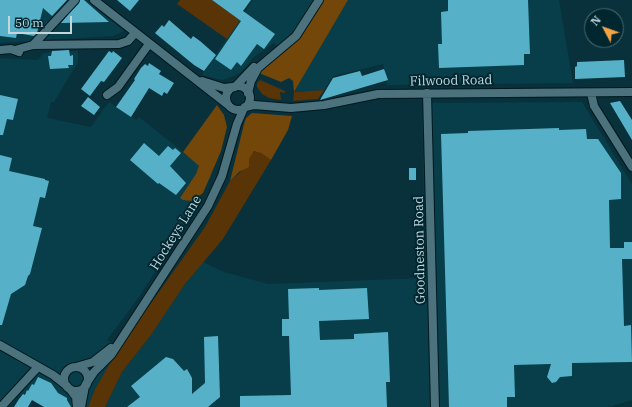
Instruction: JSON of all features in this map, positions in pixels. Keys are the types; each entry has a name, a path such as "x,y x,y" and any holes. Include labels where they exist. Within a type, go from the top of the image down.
{"street":[{"path":"33,45 75,0"},
{"path":"94,0 148,44 230,106 239,110 244,108 249,101 248,93 250,83 256,70 275,52"},
{"path":"230,106 227,94 259,62 296,36 320,0"},
{"path":"0,50 17,51 33,45 119,44 128,41 135,33"},
{"path":"107,95 118,87 148,44"},
{"path":"197,80 224,88 243,88 248,93"},
{"name":"Filwood Road","path":"244,108 254,104 291,108 324,105 378,94 632,92"},
{"name":"Filwood Road","path":"248,93 272,107"},
{"name":"Goodneston Road","path":"428,93 435,407"},
{"path":"591,93 597,111 632,167"},
{"name":"Hockeys Lane","path":"230,106 234,124 233,140"},
{"name":"Hockeys Lane","path":"86,385 94,372 111,356 208,206 222,176 244,108"},
{"name":"Hockeys Lane","path":"38,367 55,370 87,364 103,355 125,333"},
{"name":"Hockeys Lane","path":"0,345 57,377 69,388"},
{"path":"1,407 38,367"},
{"path":"77,407 76,397 69,388 65,377 67,372 73,367 81,368 86,372 88,378 81,407"},
{"path":"69,388 78,390 86,385"}],"shaded area":[{"path":"0,0 86,0 124,31 113,36 0,43"},
{"path":"180,0 212,0 240,20 227,39 177,4"},
{"path":"253,0 324,0 298,40 281,52 274,43 254,57 241,72 234,76 222,80 202,75"},
{"path":"324,0 348,0 294,92 293,81 289,78 281,82 259,73 281,52 298,40"},
{"path":"348,0 559,0 573,83 387,85 383,64 333,76 324,90 294,92"},
{"path":"78,51 78,62 54,102 51,102 47,118 91,127 109,102 136,120 139,117 212,175 175,241 139,297 107,340 119,348 95,389 88,407 44,407 21,394 9,407 0,407 0,58 38,60 44,53"},
{"path":"260,80 285,91 285,93 280,92 281,100 269,98 262,94 257,87 257,83"},
{"path":"324,90 318,99 293,101 294,92"},
{"path":"582,102 632,184 632,400 609,407 105,407 122,372 151,335 185,284 203,262 224,272 268,284 425,278 422,103"},
{"path":"217,105 224,115 227,127 221,151 203,193 192,201 183,200 180,198 196,174 199,166 183,152"},
{"path":"252,113 292,116 288,130 271,160 261,153 254,151 249,159 249,167 239,172 230,181 244,124 246,118"},
{"path":"257,150 271,160 223,239 185,284 151,335 122,372 105,407 88,407 95,389 119,348 205,227 230,181 243,170 252,153"}],"building":[{"path":"0,0 67,0 52,16 43,8 37,33 34,36 17,33 16,38 0,36"},
{"path":"80,0 84,0 109,22 61,23"},
{"path":"117,0 139,0 130,11"},
{"path":"212,0 251,0 243,11 275,34 264,49 257,44 241,66 237,62 231,70 215,59 241,21"},
{"path":"448,0 528,0 530,54 524,54 524,65 439,68 438,44 442,44 441,12 448,11"},
{"path":"169,20 191,39 193,36 216,55 204,71 194,65 155,33 162,25 164,27"},
{"path":"69,50 70,56 73,55 73,65 68,65 69,68 50,69 48,56 51,56 52,51"},
{"path":"109,51 112,53 113,51 122,58 104,82 101,81 90,96 81,89"},
{"path":"624,60 625,77 575,79 575,67 577,66 577,62"},
{"path":"149,63 161,71 159,74 174,83 167,94 164,92 162,96 149,88 131,117 116,107 135,80 134,79 141,68 145,64 148,66"},
{"path":"384,69 388,80 320,100 333,78 360,71 362,76"},
{"path":"0,95 18,99 13,120 7,119 3,135 0,135"},
{"path":"88,97 100,107 94,115 81,106"},
{"path":"620,101 632,120 632,140 610,103"},
{"path":"559,128 559,130 586,129 587,139 598,139 621,173 621,199 609,200 610,248 624,248 624,242 632,242 632,259 622,259 624,326 631,325 632,362 572,363 572,376 560,377 556,382 552,383 547,377 551,364 514,365 515,397 507,397 507,407 449,407 441,134 468,133 468,131"},
{"path":"144,143 159,156 168,146 173,150 175,148 181,153 170,166 186,183 176,195 159,183 158,184 130,160"},
{"path":"0,155 12,158 9,171 49,181 45,198 40,197 33,226 42,228 30,274 25,285 11,294 2,325 0,325"},
{"path":"409,168 416,168 416,180 409,180"},
{"path":"319,288 319,290 367,288 369,319 319,321 320,340 354,339 354,334 388,332 390,382 386,382 387,407 240,407 240,396 291,395 289,336 282,336 282,319 289,319 288,289"},
{"path":"218,336 220,397 208,407 127,407 140,397 131,386 166,357 173,359 184,371 187,369 192,378 192,394 205,383 204,337"},
{"path":"38,377 51,383 58,393 67,398 71,407 44,407 32,400 28,407 14,407 23,394 25,395 32,384 34,385"}]}
